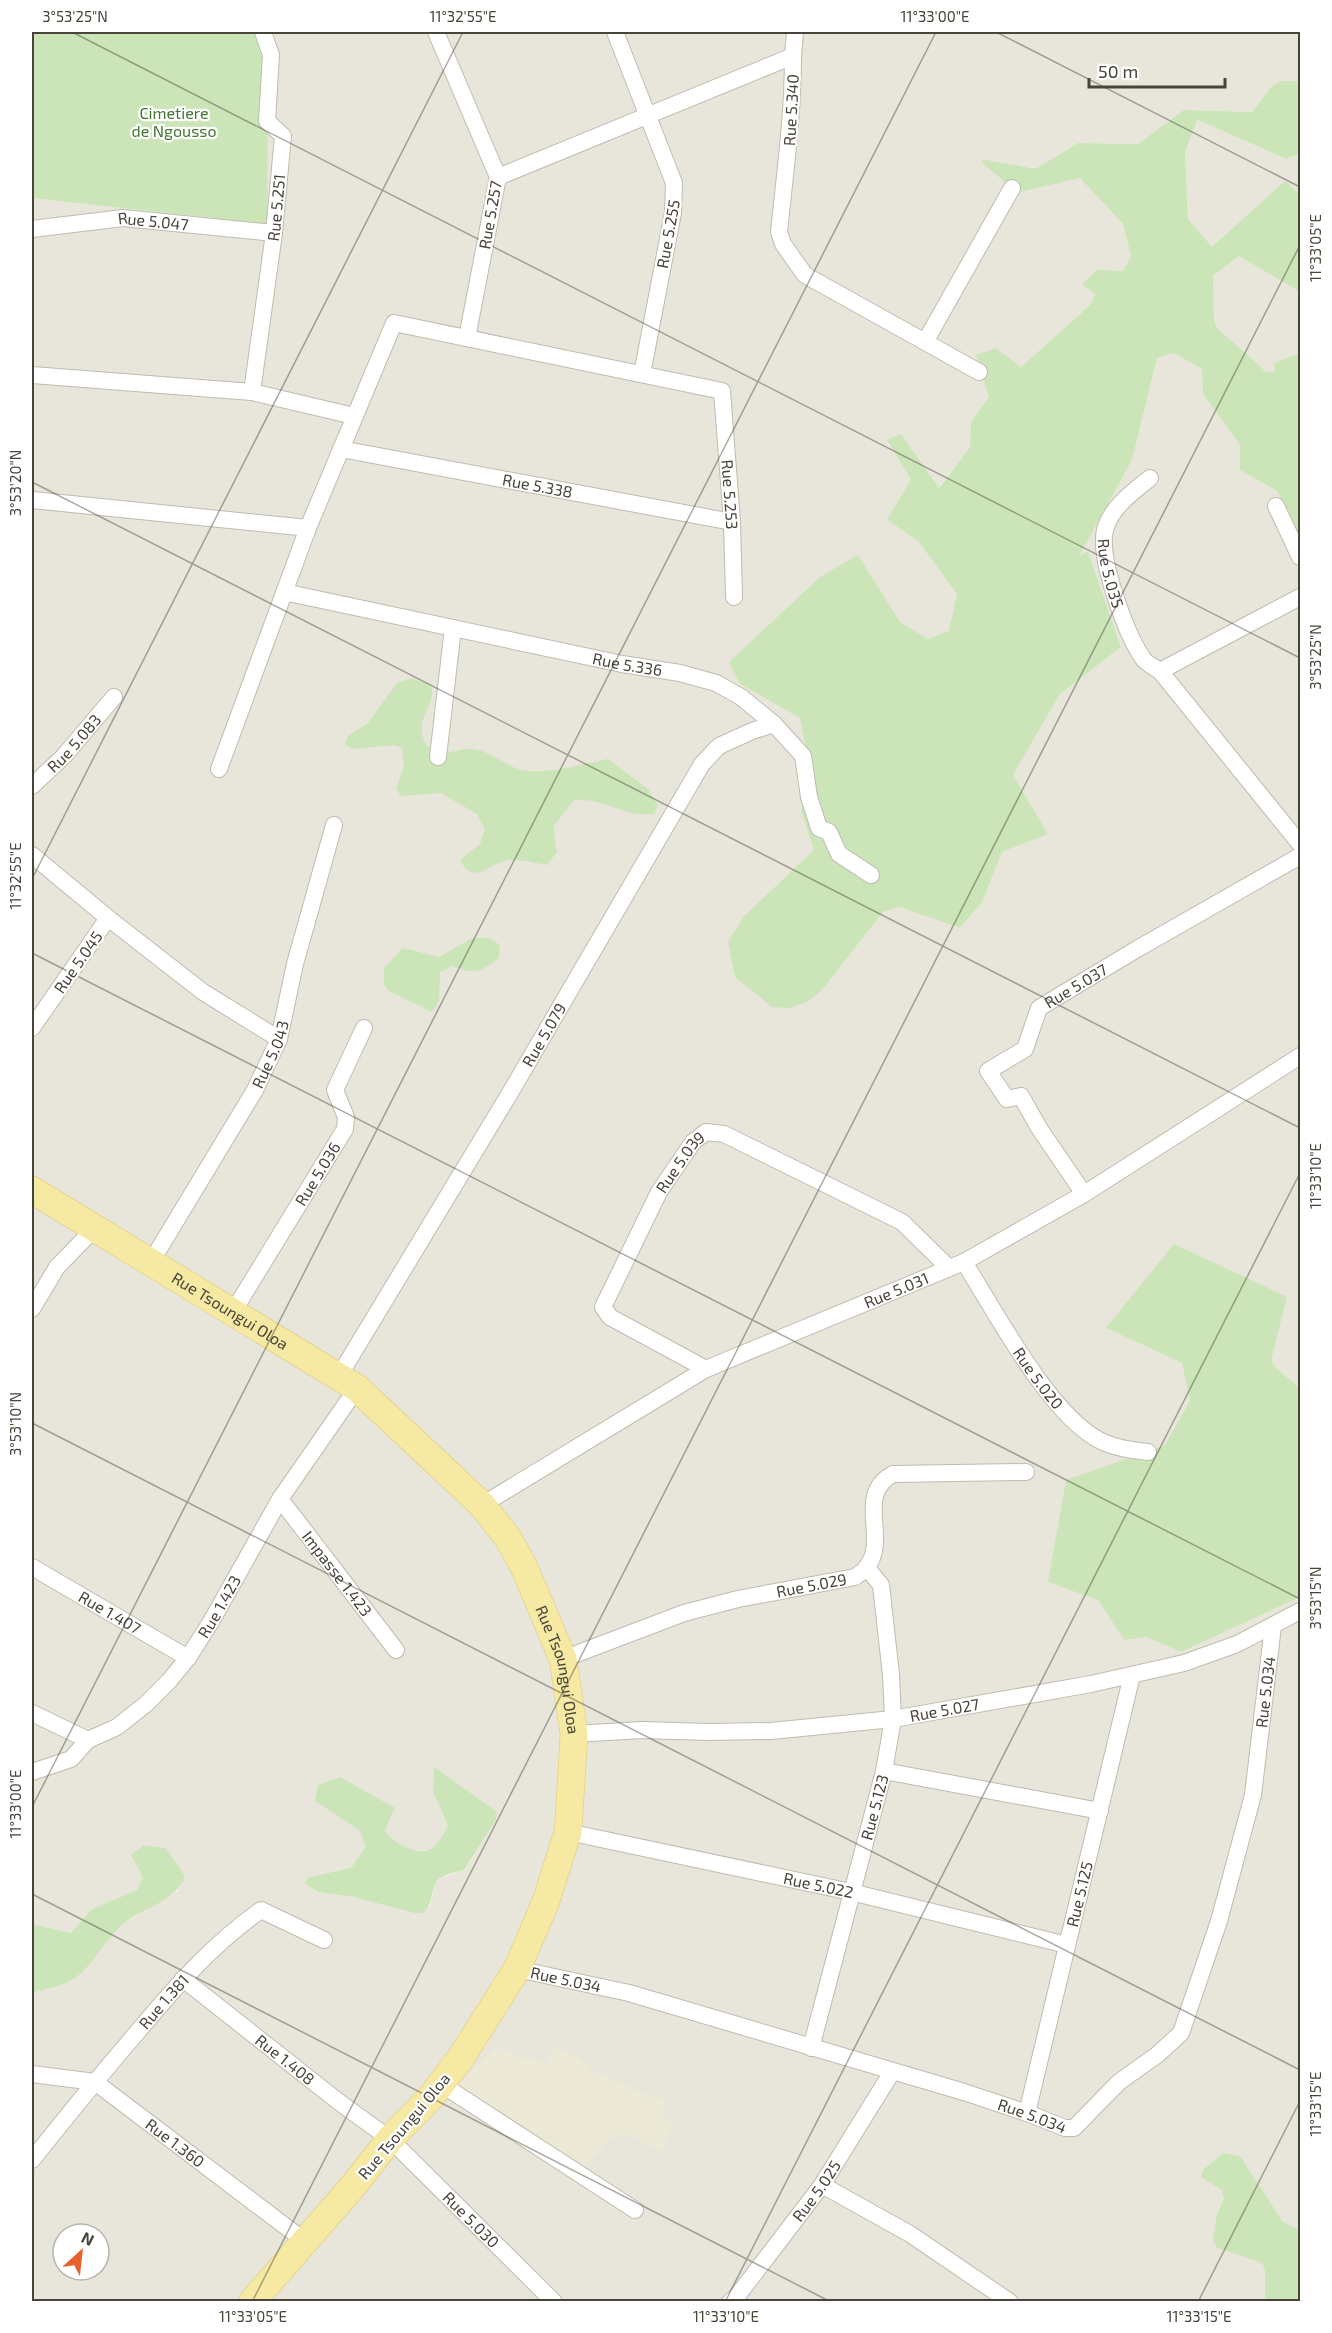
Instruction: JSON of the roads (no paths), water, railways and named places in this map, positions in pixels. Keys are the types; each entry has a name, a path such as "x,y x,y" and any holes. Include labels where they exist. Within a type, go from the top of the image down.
{"main road":[{"name":"Rue Tsoungui Oloa","path":"32,1190 348,1382 482,1505 508,1538 523,1565 563,1659 574,1734 568,1832 546,1901 518,1969 460,2059 441,2084 390,2139 306,2242 254,2301"}],"street":[{"name":"Rue 5.251","path":"252,392 274,233 283,136 267,121 271,55 263,32"},
{"name":"Rue 5.257","path":"436,32 498,177 467,338"},
{"name":"Rue 5.255","path":"615,32 673,175 675,196 642,374"},
{"path":"793,56 795,32"},
{"name":"Rue 5.340","path":"498,177 793,56 790,138 779,232 783,244 806,275 979,372"},
{"path":"925,342 1012,188"},
{"name":"Rue 5.047","path":"32,229 123,218 274,233"},
{"path":"219,769 308,528 394,323 642,374"},
{"name":"Rue 5.253","path":"642,374 722,391 732,522 734,597"},
{"path":"32,375 252,392 354,416"},
{"name":"Rue 5.338","path":"341,449 732,522"},
{"name":"Rue 5.035","path":"1150,478 1113,513 1105,530 1104,549 1112,585 1143,659 1160,671 1241,774 1300,844"},
{"path":"32,500 308,528"},
{"path":"1276,506 1300,557"},
{"name":"Rue 5.336","path":"284,592 622,663 681,673 717,683 741,697 774,724 802,756 809,797 819,828 829,832 838,854 871,875"},
{"path":"1160,671 1300,597"},
{"path":"438,757 453,628"},
{"name":"Rue 5.083","path":"32,786 64,756 114,698"},
{"name":"Rue 5.079","path":"348,1382 510,1094 702,764 719,746 774,724"},
{"name":"Rue 5.043","path":"151,1262 250,1101 279,1039 295,964 334,825"},
{"name":"Rue 5.045","path":"32,855 108,918 32,1029"},
{"name":"Rue 5.037","path":"1084,1194 1038,1128 1021,1096 1007,1099 988,1071 1025,1049 1040,1008 1137,949 1300,856"},
{"path":"108,918 203,992 279,1039"},
{"name":"Rue 5.036","path":"233,1312 345,1129 346,1117 335,1090 364,1028"},
{"name":"Rue 5.031","path":"482,1505 706,1369 956,1265 1084,1194 1300,1056"},
{"name":"Rue 5.039","path":"706,1369 610,1317 603,1307 659,1192 693,1142 706,1132 724,1134 902,1222 956,1265"},
{"path":"32,1309 57,1267 95,1228"},
{"name":"Rue 5.020","path":"956,1265 1057,1404 1081,1427 1099,1440 1119,1448 1148,1452"},
{"name":"Rue 1.423","path":"32,1772 71,1759 88,1740 117,1727 170,1681 213,1620 348,1382"},
{"name":"Rue 5.029","path":"563,1659 684,1613 738,1599 855,1577 867,1568 875,1550 874,1501 876,1489 882,1480 894,1474 1026,1472"},
{"name":"Impasse 1.423","path":"280,1499 396,1650"},
{"name":"Rue 1.407","path":"32,1567 188,1658"},
{"name":"Rue 5.123","path":"811,2048 884,1771 893,1719 891,1675 881,1585 867,1568"},
{"name":"Rue 5.027","path":"574,1734 642,1730 771,1731 893,1719 1091,1684 1184,1663 1237,1644 1300,1611"},
{"name":"Rue 5.034","path":"518,1969 629,1993 964,2092 1065,2128 1074,2128 1119,2082 1157,2055 1181,2033 1219,1921 1253,1795 1273,1626"},
{"name":"Rue 5.125","path":"1027,2113 1132,1674"},
{"path":"32,1713 88,1740"},
{"path":"884,1771 1100,1811"},
{"name":"Rue 5.022","path":"568,1832 851,1892 1067,1945"},
{"name":"Rue 1.381","path":"32,2160 183,1979 214,1946 261,1910 324,1940"},
{"name":"Rue 1.408","path":"183,1979 339,2102 390,2139"},
{"name":"Rue 5.025","path":"738,2299 822,2185 892,2072"},
{"name":"Rue 1.360","path":"32,2074 95,2082 306,2242"},
{"path":"441,2084 635,2210"},
{"name":"Rue 5.030","path":"390,2139 554,2301"},
{"path":"822,2185 910,2234 1010,2301"}],"park label":[{"name":"Cimetiere de Ngousso","path":"174,122"}]}
